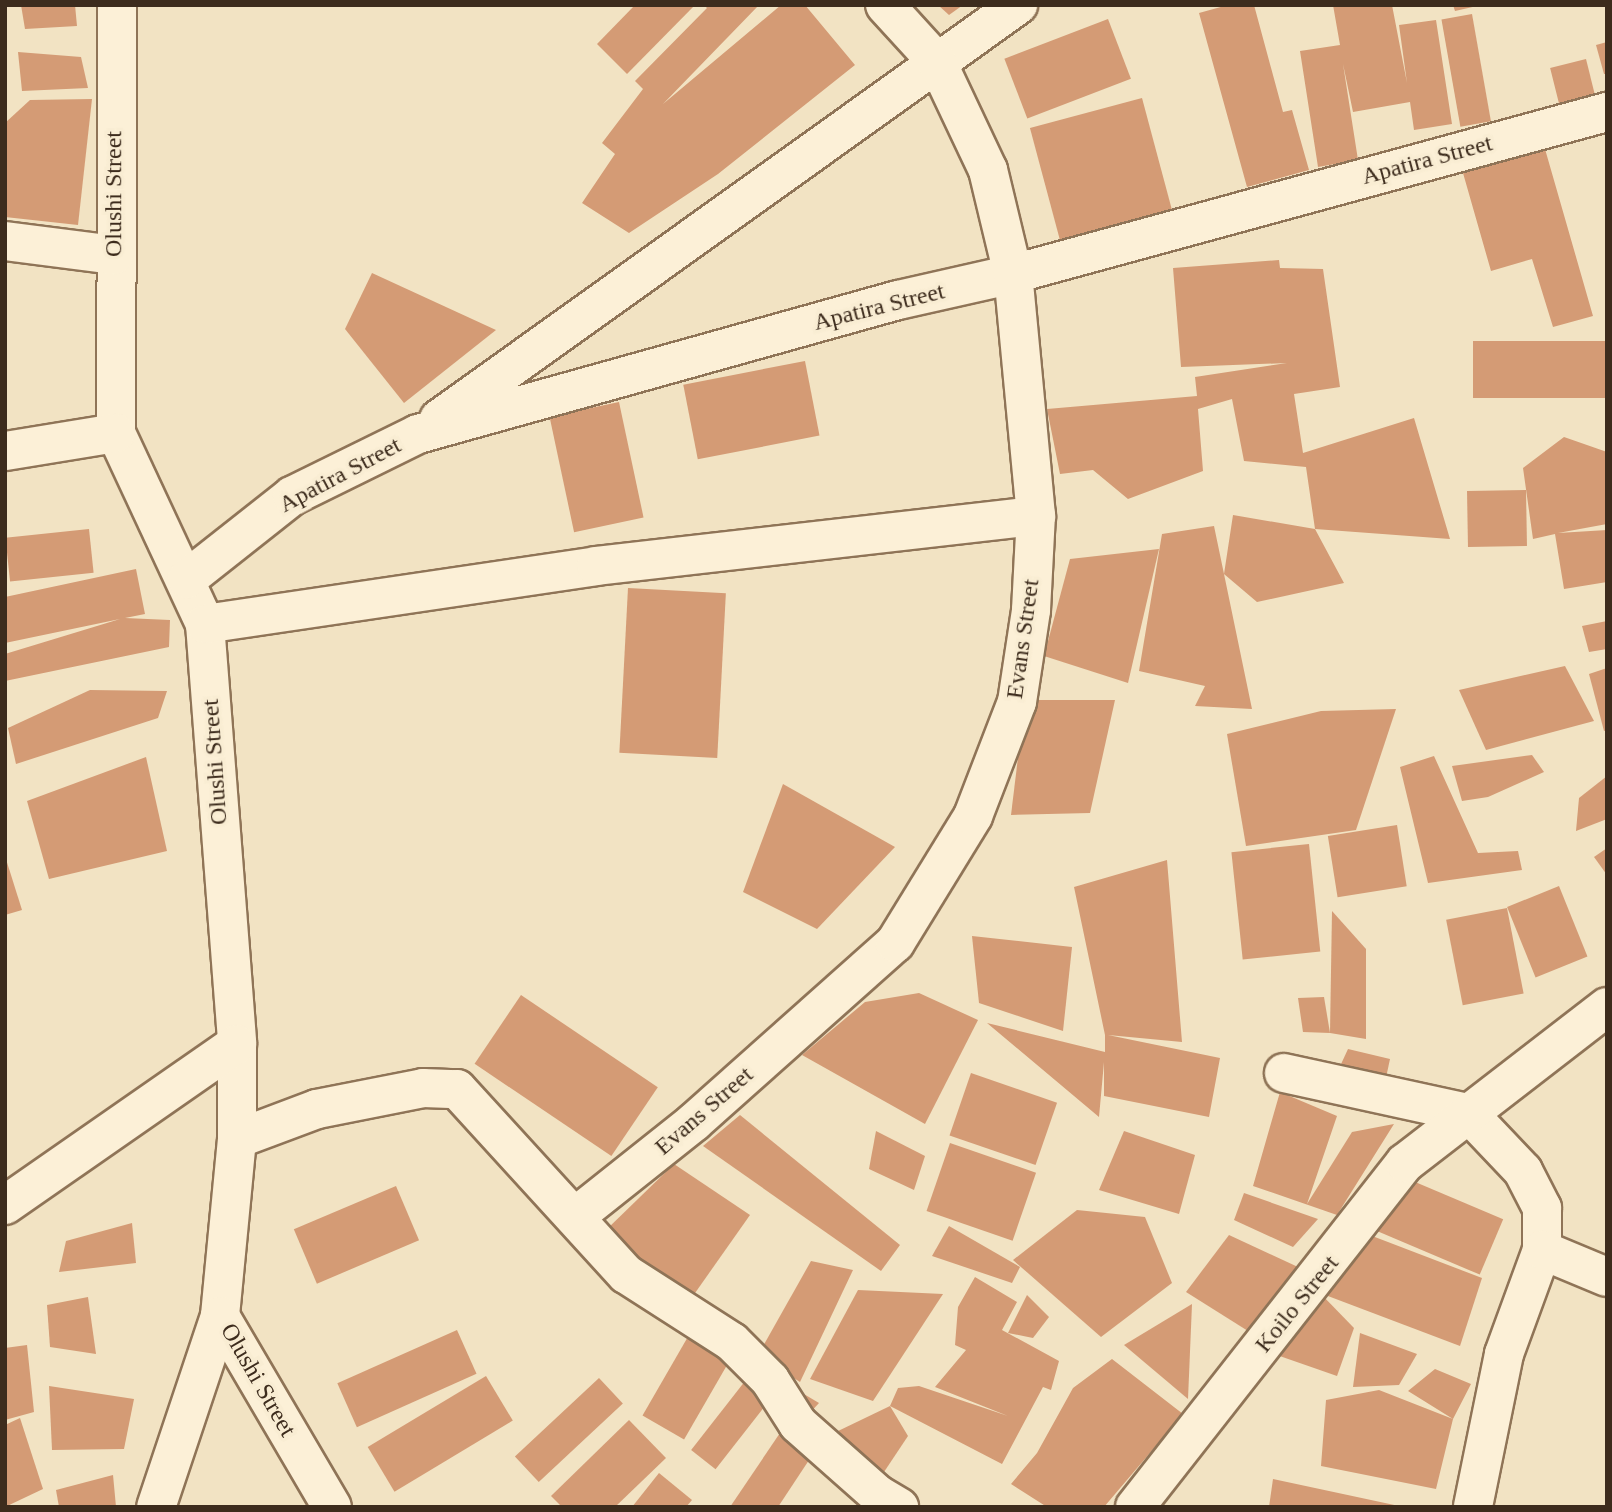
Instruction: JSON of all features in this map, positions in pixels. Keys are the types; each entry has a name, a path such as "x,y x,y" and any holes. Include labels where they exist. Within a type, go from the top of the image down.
{"street":[{"name":"Olushi Street","path":"117,5 114,255 116,433 187,579 205,624 237,1044 237,1139 220,1316 332,1507"},
{"name":"Evans Street","path":"576,1216 694,1122 895,943 973,816 1017,702 1031,610 1036,516 1013,274 988,170 937,62 885,5"},
{"path":"418,434 1018,5"},
{"name":"Apatira Street","path":"187,579 292,496 418,434 898,300 1013,274 1607,112"},
{"path":"5,241 114,255"},
{"path":"5,451 116,433"},
{"path":"205,624 596,566 1036,516"},
{"name":"Koilo Street","path":"1135,1507 1405,1163 1607,1006"},
{"path":"5,1205 237,1044"},
{"path":"1284,1073 1468,1113 1523,1171 1542,1208 1542,1250 1504,1354 1474,1507"},
{"path":"237,1139 317,1109 423,1088 457,1089 576,1216 626,1274 732,1342 769,1380 798,1424 877,1494 899,1507"},
{"path":"1542,1250 1607,1277"},
{"path":"156,1507 220,1316"}],"building":[{"path":"21,5 75,5 77,26 25,29"},
{"path":"635,5 695,5 627,74 597,44"},
{"path":"704,5 759,5 663,104 781,5 805,5 855,65 718,174 629,233 582,203 615,154 602,143 643,89 635,81 707,8"},
{"path":"938,5 963,5 949,15"},
{"path":"1228,5 1254,5 1283,112 1292,110 1309,170 1247,187 1199,13"},
{"path":"1333,5 1392,5 1407,83 1399,25 1436,20 1452,124 1414,130 1410,102 1353,112 1343,64 1358,160 1318,167 1300,51 1340,45"},
{"path":"1453,5 1477,5 1477,6 1455,11"},
{"path":"1472,14 1491,121 1460,127 1441,19"},
{"path":"1108,19 1131,79 1027,119 1004,59"},
{"path":"1607,42 1607,74 1604,74 1596,45"},
{"path":"18,52 81,57 88,88 22,91"},
{"path":"1586,59 1595,95 1559,104 1550,68"},
{"path":"1142,98 1173,215 1061,245 1030,128"},
{"path":"92,99 78,225 5,217 5,123 30,100"},
{"path":"1545,149 1593,316 1553,327 1532,259 1491,271 1463,173"},
{"path":"1279,260 1280,268 1323,269 1340,387 1294,394 1303,453 1414,418 1450,539 1315,529 1306,467 1244,461 1232,399 1198,409 1203,471 1128,499 1093,470 1060,474 1047,409 1197,396 1195,377 1287,363 1181,367 1173,268"},
{"path":"372,273 496,330 404,403 345,329"},
{"path":"1473,341 1607,341 1607,398 1473,398"},
{"path":"805,361 820,436 698,459 683,385"},
{"path":"619,402 644,517 574,532 550,417"},
{"path":"1564,437 1607,452 1607,524 1558,533 1607,530 1607,582 1564,589 1555,534 1533,539 1523,468"},
{"path":"1526,490 1527,546 1468,547 1467,491"},
{"path":"1233,515 1315,529 1344,583 1257,602 1224,574"},
{"path":"1214,526 1252,709 1195,706 1205,686 1139,671 1162,534"},
{"path":"89,529 94,573 10,582 5,538"},
{"path":"1159,549 1128,683 1044,656 1070,559"},
{"path":"136,569 145,614 125,618 170,620 169,647 5,681 5,654 120,619 5,643 5,597"},
{"path":"628,588 726,593 717,758 619,753"},
{"path":"1607,621 1607,649 1589,652 1582,626"},
{"path":"1565,666 1594,721 1486,750 1459,690"},
{"path":"1607,668 1607,730 1604,731 1589,674"},
{"path":"90,690 167,691 158,718 16,764 8,728"},
{"path":"1025,700 1115,700 1090,813 1011,815"},
{"path":"1396,709 1356,830 1246,846 1227,734 1321,711"},
{"path":"1532,755 1544,772 1488,797 1462,801 1452,766"},
{"path":"1434,756 1478,853 1518,851 1522,870 1428,883 1400,767"},
{"path":"146,757 167,851 49,879 27,801"},
{"path":"1607,776 1607,819 1576,831 1579,798"},
{"path":"783,784 895,847 817,929 743,892"},
{"path":"1397,825 1407,886 1338,897 1328,836"},
{"path":"1309,844 1320,951 1243,960 1231,852"},
{"path":"1607,848 1607,875 1594,857"},
{"path":"5,856 22,910 5,915"},
{"path":"1167,860 1182,1042 1108,1035 1220,1058 1209,1117 1104,1096 1104,1062 1099,1117 987,1023 1105,1052 1105,1035 1074,887"},
{"path":"1559,886 1587,956 1536,977 1507,907"},
{"path":"1507,908 1524,993 1463,1005 1446,920"},
{"path":"1332,911 1366,949 1366,1039 1330,1033"},
{"path":"972,936 1072,947 1063,1031 979,1003"},
{"path":"919,993 978,1020 925,1124 802,1055 865,1002"},
{"path":"521,995 658,1087 611,1156 475,1064"},
{"path":"1324,997 1330,1033 1303,1032 1298,998"},
{"path":"1348,1049 1390,1059 1384,1087 1336,1075"},
{"path":"971,1073 1057,1103 1036,1165 950,1135"},
{"path":"1280,1092 1337,1116 1307,1204 1352,1132 1394,1124 1337,1215 1253,1186"},
{"path":"740,1115 900,1245 881,1271 703,1146"},
{"path":"876,1131 925,1156 914,1190 869,1169"},
{"path":"1124,1131 1195,1155 1179,1214 1099,1190"},
{"path":"950,1143 1036,1173 1013,1241 927,1211"},
{"path":"674,1164 750,1215 688,1303 605,1231"},
{"path":"1401,1176 1503,1219 1480,1275 1378,1231"},
{"path":"396,1186 419,1240 317,1284 294,1229"},
{"path":"1244,1193 1318,1219 1293,1247 1234,1220"},
{"path":"1077,1210 1145,1217 1172,1283 1101,1337 1013,1260"},
{"path":"132,1223 136,1263 59,1272 66,1241"},
{"path":"949,1226 1020,1267 1012,1283 932,1256"},
{"path":"1367,1234 1482,1278 1460,1346 1320,1293"},
{"path":"1229,1235 1298,1267 1248,1331 1186,1292"},
{"path":"811,1261 853,1270 800,1382 758,1355"},
{"path":"975,1277 1017,1302 1002,1330 1059,1361 1051,1390 1043,1387 1002,1464 890,1406 898,1388 919,1386 1008,1416 935,1387 966,1350 955,1345 958,1307"},
{"path":"858,1290 943,1294 873,1401 810,1379"},
{"path":"1320,1293 1354,1328 1337,1376 1271,1353"},
{"path":"1027,1295 1049,1317 1033,1338 1008,1333"},
{"path":"88,1297 96,1354 50,1347 47,1305"},
{"path":"1192,1304 1188,1399 1124,1345"},
{"path":"693,1328 735,1352 684,1439 642,1415"},
{"path":"457,1330 477,1374 357,1427 337,1383"},
{"path":"1360,1333 1417,1354 1399,1385 1353,1387"},
{"path":"27,1345 34,1412 5,1420 5,1348"},
{"path":"1112,1359 1183,1414 1104,1507 1047,1507 1011,1484 1037,1453 1073,1388"},
{"path":"1435,1369 1471,1384 1453,1419 1408,1391"},
{"path":"486,1376 513,1421 394,1492 368,1447"},
{"path":"749,1376 773,1395 716,1469 691,1450"},
{"path":"599,1378 623,1404 539,1482 515,1456"},
{"path":"787,1384 819,1403 808,1415"},
{"path":"49,1386 134,1399 124,1449 52,1450"},
{"path":"1379,1390 1453,1419 1436,1489 1321,1466 1326,1400"},
{"path":"890,1406 908,1436 884,1472 836,1432"},
{"path":"20,1418 43,1489 5,1507 5,1425"},
{"path":"629,1420 666,1458 615,1507 562,1507 551,1496"},
{"path":"782,1430 815,1451 778,1507 730,1507"},
{"path":"659,1473 692,1500 686,1507 632,1507"},
{"path":"113,1475 116,1507 59,1507 56,1490"},
{"path":"1273,1479 1399,1506 1399,1507 1269,1507"}]}
